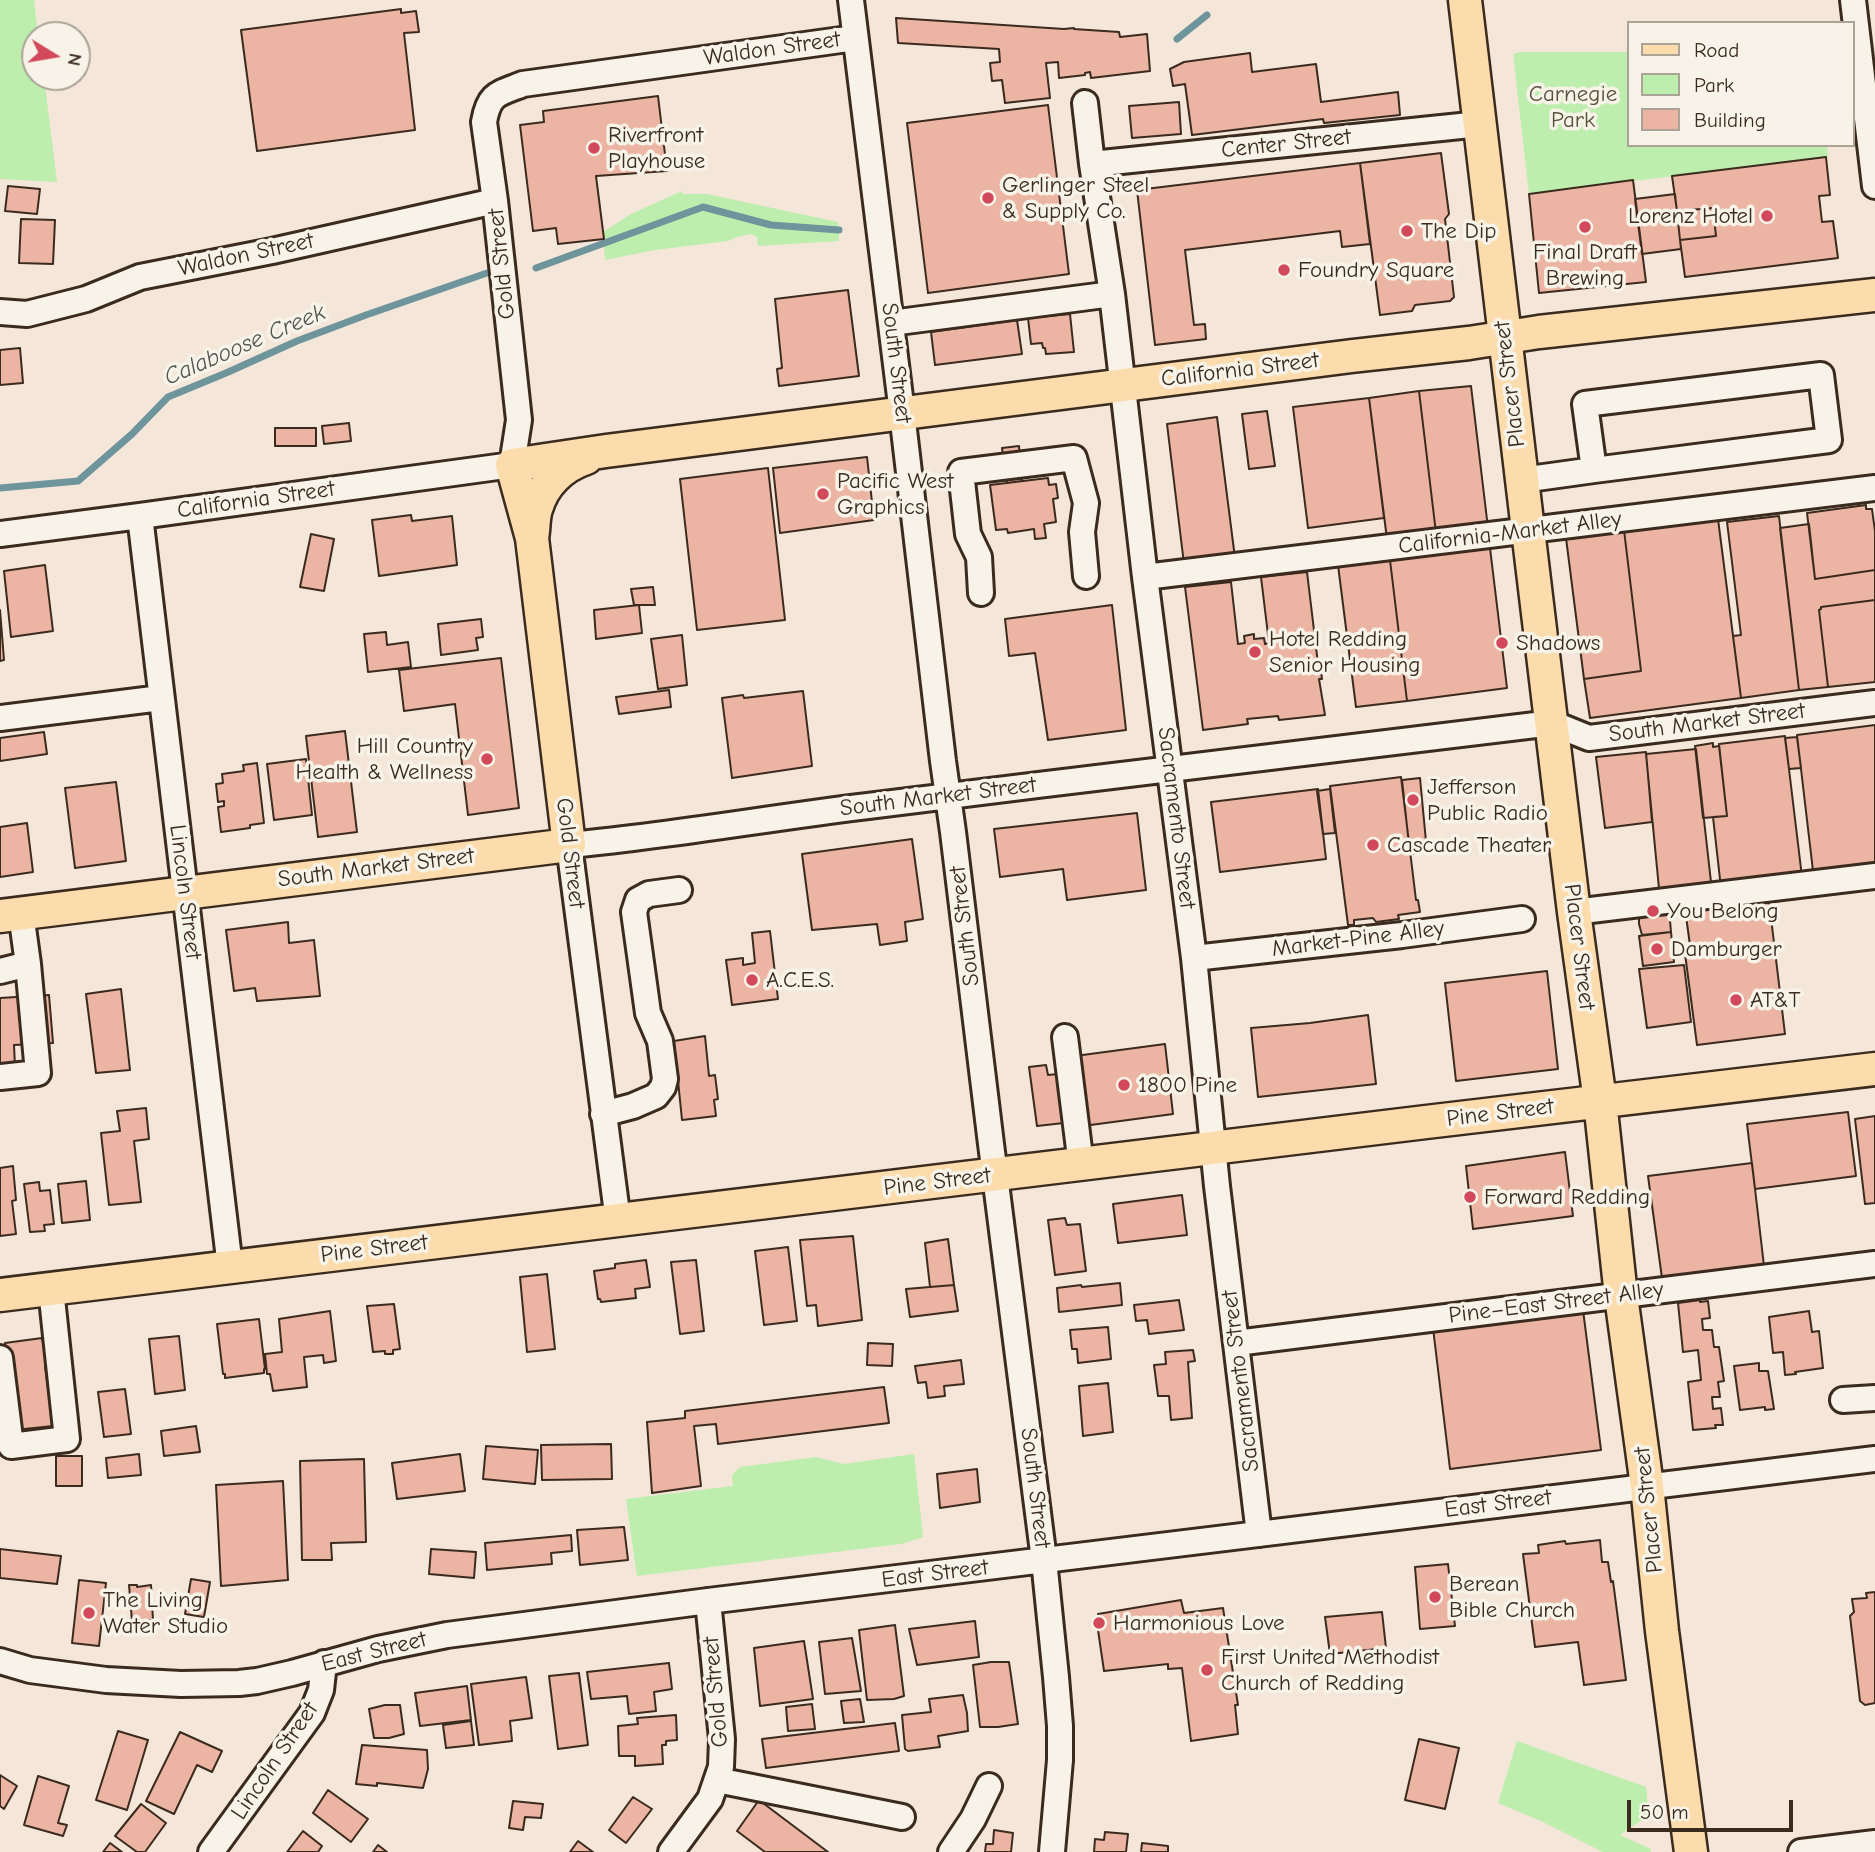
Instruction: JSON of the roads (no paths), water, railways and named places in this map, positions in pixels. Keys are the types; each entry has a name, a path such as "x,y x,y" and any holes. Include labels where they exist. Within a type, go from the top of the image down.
{"main road":[{"name":"Placer Street","path":"1465,0 1574,912 1600,1101 1621,1296 1691,1852"},
{"name":"California Street","path":"512,465 1539,332 1875,295"},
{"name":"California Street","path":"546,487 561,470 606,451"},
{"path":"512,465 532,538"},
{"name":"Gold Street","path":"546,487 536,509 532,538 569,845"},
{"name":"South Market Street","path":"10,914 569,845"},
{"name":"Pine Street","path":"0,1296 1875,1069"}],"street":[{"name":"South Street","path":"851,0 1044,1560 1060,1726 1052,1852"},
{"path":"1853,0 1875,186"},
{"name":"Waldon Street","path":"523,83 855,38"},
{"name":"Gold Street","path":"512,465 519,420 484,122 486,109 496,94 523,83"},
{"name":"Sacramento Street","path":"1086,103 1194,958 1259,1534"},
{"name":"Center Street","path":"1092,164 1480,124"},
{"name":"Waldon Street","path":"0,312 27,314 86,299 140,276 272,251 495,201"},
{"path":"891,323 1112,294"},
{"path":"1522,480 1829,440 1821,375 1585,404 1594,470"},
{"path":"981,593 979,558 968,534 961,472 971,470 1074,458 1086,503 1083,532 1086,576"},
{"name":"California Street","path":"0,534 512,465"},
{"name":"California-Market Alley","path":"1145,577 1875,488"},
{"name":"Lincoln Street","path":"140,516 230,1267"},
{"path":"0,718 160,698"},
{"name":"South Market Street","path":"569,845 1171,768 1552,723 1589,738 1875,704"},
{"name":"Gold Street","path":"569,845 618,1221"},
{"path":"1574,912 1875,876"},
{"path":"603,1114 646,1101 656,1096 663,1087 665,1071 660,1041 649,1013 635,912 638,900 649,894 679,890"},
{"path":"0,1077 38,1073 28,964 10,914"},
{"name":"Market-Pine Alley","path":"1194,958 1522,919"},
{"path":"0,971 28,964"},
{"path":"1065,1037 1081,1165"},
{"name":"Pine–East Street Alley","path":"1236,1343 1875,1264"},
{"path":"0,1358 11,1446 67,1439 51,1289"},
{"path":"1843,1400 1875,1398"},
{"name":"East Street","path":"0,1661 30,1670 106,1680 202,1685 257,1681 378,1649 447,1635 1875,1459"},
{"name":"Gold Street","path":"671,1852 710,1799 721,1767 722,1739 708,1601"},
{"name":"Lincoln Street","path":"211,1852 312,1713 321,1690 324,1663"},
{"path":"717,1780 902,1817"},
{"path":"951,1852 973,1819 989,1786"},
{"path":"1801,1852 1875,1843"}],"waterway":[{"name":"Calaboose Creek","path":"1177,39 1207,15"},
{"name":"Calaboose Creek","path":"536,268 703,207 771,225 839,230"},
{"name":"Calaboose Creek","path":"0,488 78,481 132,434 168,397 297,341 487,273"}],"place":[{"name":"Riverfront Playhouse","path":"594,148"},
{"name":"Gerlinger Steel & Supply Co.","path":"988,198"},
{"name":"Lorenz Hotel","path":"1767,216"},
{"name":"Final Draft Brewing","path":"1585,227"},
{"name":"The Dip","path":"1407,231"},
{"name":"Foundry Square","path":"1284,270"},
{"name":"Pacific West Graphics","path":"823,494"},
{"name":"Shadows","path":"1502,643"},
{"name":"Hotel Redding Senior Housing","path":"1255,652"},
{"name":"Hill Country Health & Wellness","path":"487,759"},
{"name":"Jefferson Public Radio","path":"1413,800"},
{"name":"Cascade Theater","path":"1373,845"},
{"name":"You Belong","path":"1653,911"},
{"name":"Damburger","path":"1657,949"},
{"name":"A.C.E.S.","path":"752,980"},
{"name":"AT&T","path":"1736,1000"},
{"name":"1800 Pine","path":"1124,1085"},
{"name":"Forward Redding","path":"1470,1197"},
{"name":"Berean Bible Church","path":"1435,1597"},
{"name":"The Living Water Studio","path":"89,1613"},
{"name":"Harmonious Love","path":"1099,1623"},
{"name":"First United Methodist Church of Redding","path":"1207,1670"}],"park label":[{"name":"Carnegie Park","path":"1573,107"}]}
